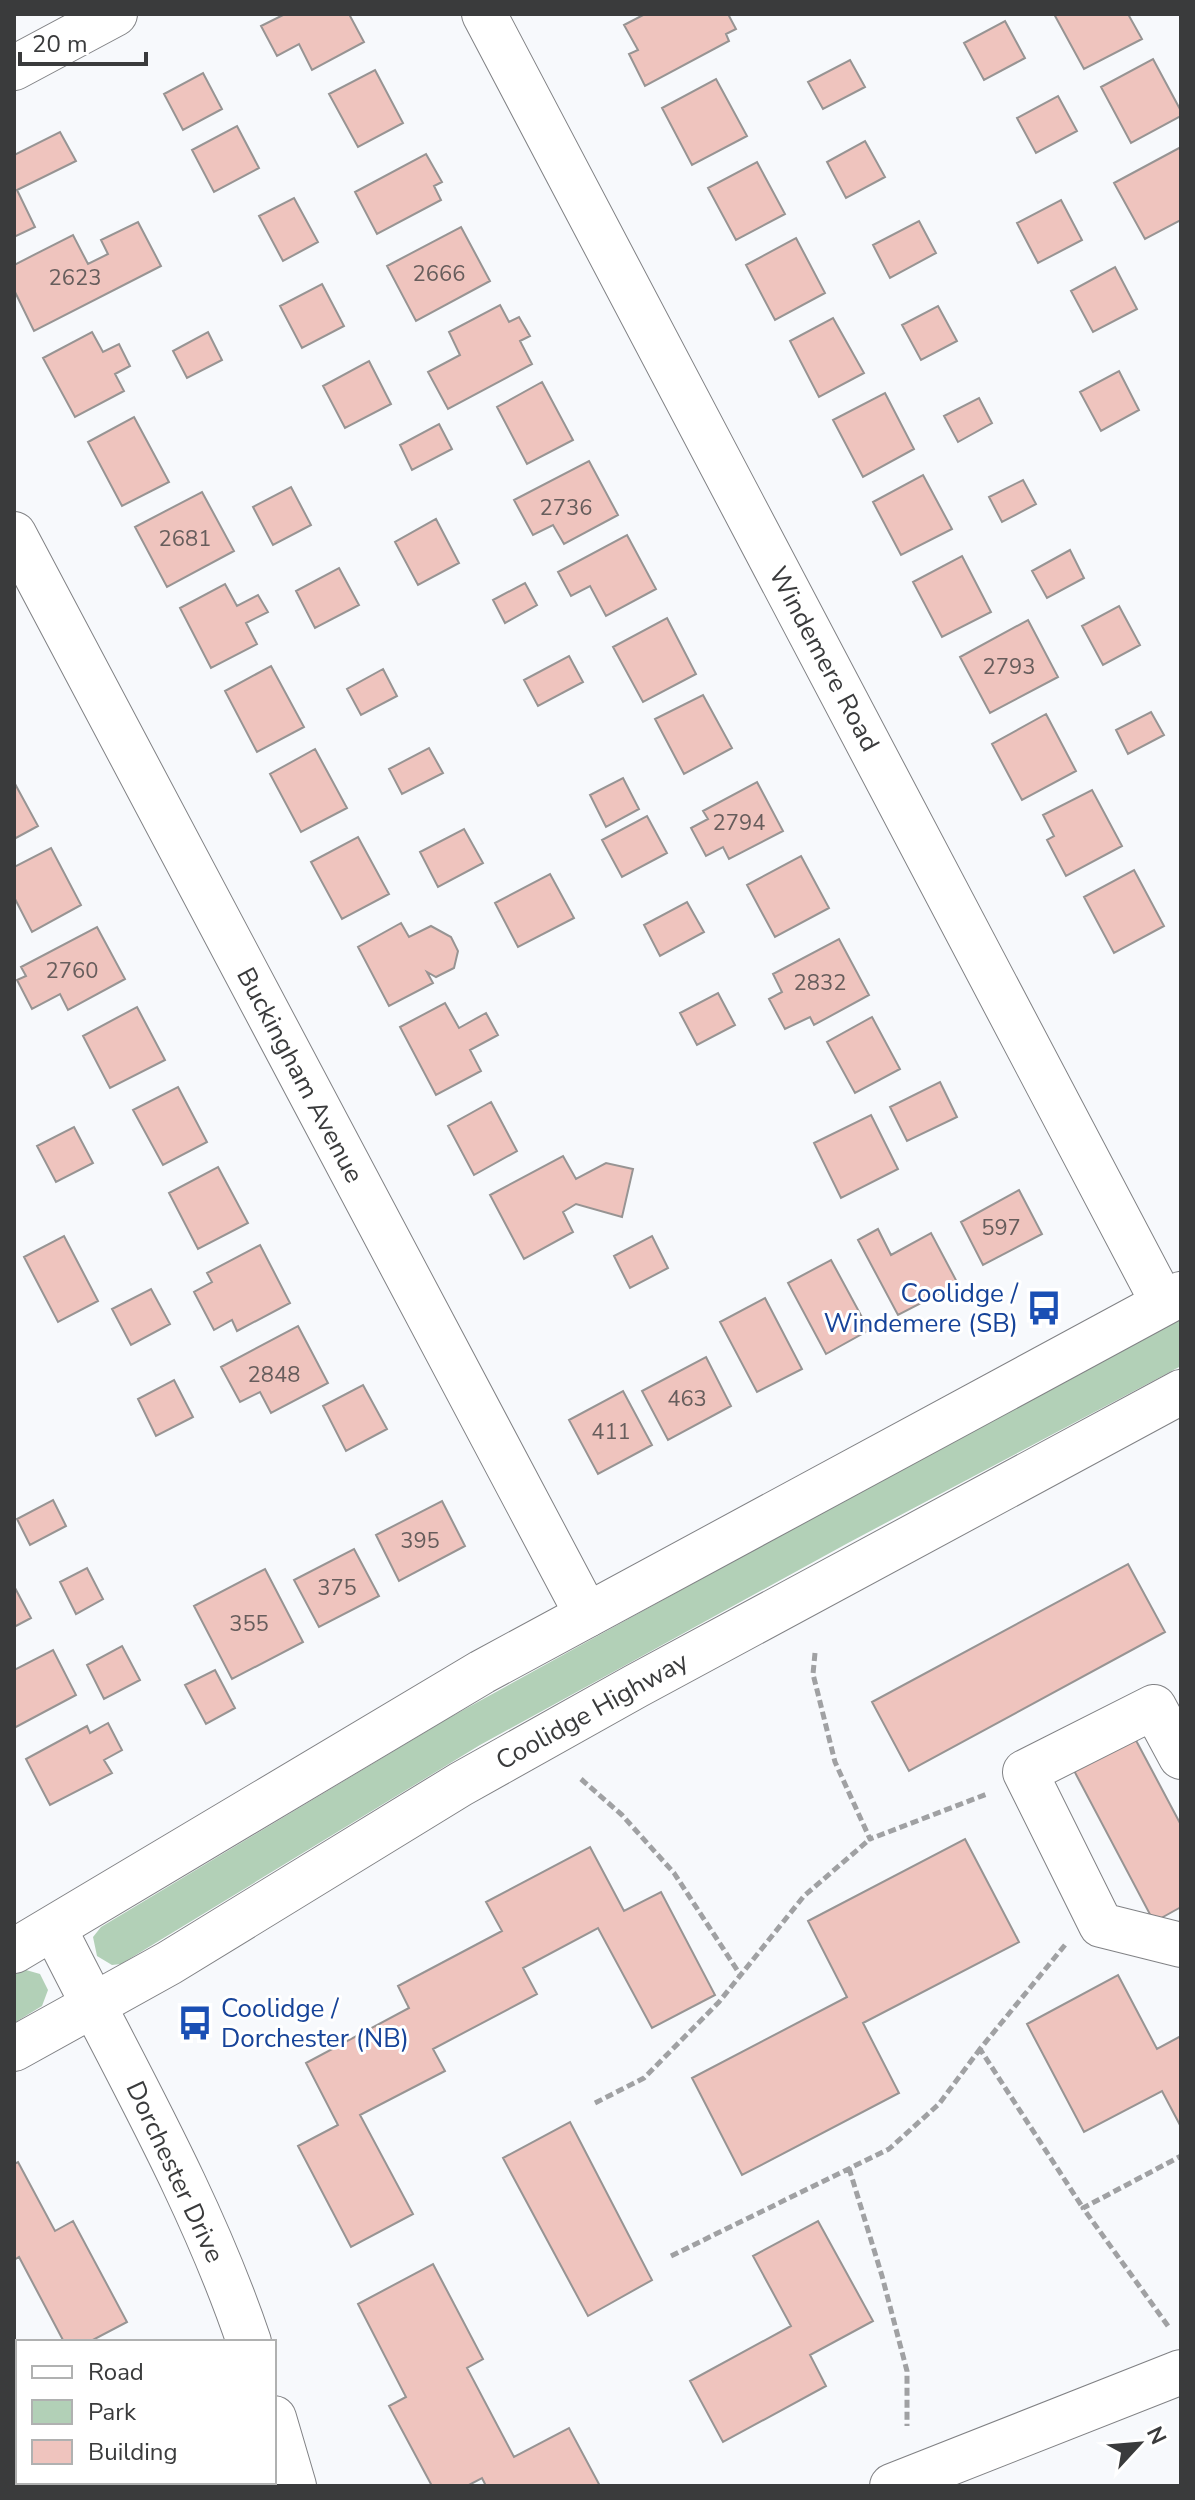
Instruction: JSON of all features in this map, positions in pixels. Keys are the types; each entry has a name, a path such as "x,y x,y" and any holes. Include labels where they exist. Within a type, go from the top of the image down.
{"street":[{"path":"14,68 115,14"},
{"name":"Windemere Road","path":"484,14 1172,1299"},
{"name":"Buckingham Avenue","path":"14,534 587,1615"},
{"path":"14,1951 482,1672 1172,1299"},
{"name":"Coolidge Highway","path":"14,2049 93,2007 474,1777 636,1686 1181,1392"},
{"path":"1181,1757 1154,1707 1025,1772 1101,1925 1181,1945"},
{"name":"Dorchester Drive","path":"54,1928 173,2160 248,2340"},
{"path":"892,2486 1181,2372"},
{"path":"276,2425 294,2486"}],"path":[{"path":"815,1653 813,1674 835,1762 870,1839"},
{"path":"581,1779 622,1815 674,1873 741,1976"},
{"path":"595,2103 644,2078 719,2002 804,1896 870,1839 987,1794 994,1808"},
{"path":"671,2256 889,2149 939,2104 1065,1946 1058,1932"},
{"path":"980,2049 1083,2208 1168,2326"},
{"path":"1083,2208 1181,2156"},
{"path":"849,2168 907,2371 907,2426"}],"green space":[{"path":"1181,1319 1181,1366 848,1543 480,1745 121,1964 112,1965 97,1956 93,1937 101,1927 447,1719"},
{"path":"26,1970 40,1974 48,1990 42,2006 14,2023 14,1975"}],"building":[{"path":"285,14 349,14 364,42 312,70 299,44 277,56 261,26"},
{"path":"645,14 728,14 736,29 726,34 729,41 645,86 629,54 638,50 624,25"},
{"path":"1054,14 1128,14 1142,39 1084,69"},
{"path":"1005,21 1025,58 984,80 964,43"},
{"path":"1153,59 1181,116 1131,143 1101,87"},
{"path":"850,60 865,87 823,109 808,82"},
{"path":"375,70 403,123 358,147 329,94"},
{"path":"203,73 222,109 183,130 164,94"},
{"path":"716,79 747,136 692,165 662,108"},
{"path":"1058,96 1077,131 1036,153 1017,118"},
{"path":"237,126 259,168 214,192 192,150"},
{"path":"60,132 76,161 17,190 35,227 14,237 14,155"},
{"path":"865,141 885,177 846,198 827,162"},
{"path":"1181,147 1181,220 1145,239 1114,183"},
{"path":"426,154 442,182 434,186 441,200 377,234 355,192"},
{"path":"757,162 785,214 736,240 708,188"},
{"path":"294,198 318,242 283,261 259,216"},
{"path":"1061,200 1082,240 1038,263 1017,223"},
{"path":"919,221 936,253 890,278 873,245"},
{"path":"138,222 161,266 34,331 14,290 14,265 73,235 88,264 108,254 101,240"},
{"path":"461,227 490,281 416,321 387,266"},
{"path":"796,238 825,293 775,320 746,265"},
{"path":"1115,267 1137,309 1093,332 1071,291"},
{"path":"322,284 344,326 302,348 280,306"},
{"path":"500,305 509,322 519,317 530,336 520,341 532,364 448,409 428,372 460,355 449,332"},
{"path":"938,306 957,341 921,360 902,325"},
{"path":"833,318 864,373 819,397 790,341"},
{"path":"92,332 103,352 119,344 130,366 115,374 124,391 75,417 43,358"},
{"path":"208,332 222,360 187,378 173,351"},
{"path":"369,361 391,404 345,428 323,386"},
{"path":"1119,371 1139,410 1101,431 1080,392"},
{"path":"542,382 573,440 527,464 497,407"},
{"path":"885,393 914,449 863,477 833,420"},
{"path":"979,398 992,423 958,442 944,416"},
{"path":"134,417 169,482 122,506 88,442"},
{"path":"439,424 452,449 412,470 400,445"},
{"path":"589,461 618,515 564,544 553,525 533,535 514,500"},
{"path":"923,475 952,529 901,555 873,502"},
{"path":"1023,480 1036,504 1002,522 989,497"},
{"path":"291,487 311,525 273,545 253,507"},
{"path":"202,492 234,551 167,587 135,527"},
{"path":"436,519 459,563 418,585 395,542"},
{"path":"627,535 656,589 606,616 590,586 571,596 558,572"},
{"path":"1070,550 1084,578 1047,598 1032,571"},
{"path":"962,556 991,612 942,637 913,582"},
{"path":"339,568 359,605 315,628 296,591"},
{"path":"525,583 537,605 505,623 493,600"},
{"path":"225,584 237,606 258,595 268,612 246,623 257,644 211,668 180,608"},
{"path":"1119,606 1140,645 1103,665 1082,626"},
{"path":"667,618 696,674 643,702 613,647"},
{"path":"1028,620 1058,677 990,713 960,657"},
{"path":"569,656 583,682 538,706 524,680"},
{"path":"271,666 304,727 257,752 225,691"},
{"path":"383,669 397,696 361,715 347,689"},
{"path":"703,695 732,748 684,774 655,719"},
{"path":"1151,712 1164,735 1128,754 1116,730"},
{"path":"1046,714 1076,771 1022,800 992,744"},
{"path":"429,748 443,773 402,794 389,769"},
{"path":"315,749 347,808 301,832 270,774"},
{"path":"623,778 639,809 606,827 590,795"},
{"path":"14,782 38,826 14,839"},
{"path":"757,782 783,831 729,859 723,847 706,856 691,828 708,819 703,811"},
{"path":"1092,790 1122,846 1066,876 1047,840 1054,836 1043,815"},
{"path":"647,816 667,853 622,877 602,840"},
{"path":"464,829 483,863 438,887 420,852"},
{"path":"358,837 389,894 342,919 311,862"},
{"path":"51,848 81,905 32,932 14,897 14,867"},
{"path":"801,856 829,908 775,937 747,885"},
{"path":"1134,870 1164,926 1114,953 1084,897"},
{"path":"550,874 574,918 518,947 495,903"},
{"path":"687,902 704,932 660,956 644,925"},
{"path":"401,923 409,937 431,926 451,937 458,951 454,968 436,977 427,972 433,983 389,1006 358,947"},
{"path":"97,927 125,979 68,1010 60,994 32,1009 17,980 26,976 21,967"},
{"path":"839,939 869,995 814,1025 810,1017 785,1029 769,999 782,992 773,974"},
{"path":"718,993 735,1025 697,1045 680,1013"},
{"path":"445,1003 459,1028 486,1013 498,1035 470,1050 481,1071 436,1095 400,1027"},
{"path":"137,1007 165,1060 110,1088 83,1036"},
{"path":"872,1017 900,1069 855,1093 827,1042"},
{"path":"940,1082 957,1117 907,1141 890,1107"},
{"path":"178,1087 207,1142 163,1165 133,1110"},
{"path":"491,1102 517,1151 474,1175 448,1126"},
{"path":"871,1115 898,1169 841,1198 814,1143"},
{"path":"74,1127 93,1163 56,1182 37,1146"},
{"path":"563,1156 576,1179 606,1163 633,1169 622,1217 576,1204 563,1212 573,1232 524,1259 490,1195"},
{"path":"218,1167 248,1223 198,1249 169,1193"},
{"path":"1019,1190 1042,1234 983,1265 961,1222"},
{"path":"878,1229 891,1255 931,1233 958,1284 898,1315 858,1240"},
{"path":"64,1236 98,1301 58,1322 24,1257"},
{"path":"652,1236 668,1268 630,1288 614,1256"},
{"path":"260,1245 290,1303 237,1331 232,1320 214,1330 194,1292 212,1282 207,1273"},
{"path":"831,1260 869,1330 826,1354 788,1283"},
{"path":"151,1289 170,1324 131,1345 112,1309"},
{"path":"765,1298 802,1369 757,1392 720,1322"},
{"path":"298,1326 328,1383 271,1413 260,1392 240,1402 221,1367"},
{"path":"706,1357 731,1406 668,1440 642,1391"},
{"path":"174,1380 193,1417 156,1436 138,1399"},
{"path":"363,1385 387,1429 346,1451 323,1406"},
{"path":"623,1391 652,1445 598,1474 569,1420"},
{"path":"53,1500 66,1526 30,1545 17,1519"},
{"path":"442,1501 465,1546 399,1581 376,1535"},
{"path":"354,1549 379,1596 319,1627 294,1580"},
{"path":"1128,1564 1165,1632 909,1771 872,1702"},
{"path":"87,1568 103,1599 76,1614 60,1582"},
{"path":"265,1569 303,1642 232,1679 194,1606"},
{"path":"14,1586 31,1618 14,1627"},
{"path":"122,1646 140,1680 104,1699 87,1665"},
{"path":"53,1650 76,1695 14,1728 14,1670"},
{"path":"215,1670 235,1708 206,1724 185,1685"},
{"path":"108,1723 122,1750 104,1760 112,1773 50,1805 26,1759 87,1726 90,1733"},
{"path":"1131,1731 1181,1825 1181,1907 1154,1922 1070,1763"},
{"path":"965,1839 1019,1942 863,2023 899,2093 742,2175 692,2078 847,1997 808,1921"},
{"path":"590,1847 624,1911 661,1892 715,1995 652,2028 598,1928 523,1968 537,1994 433,2049 445,2071 360,2115 413,2214 351,2247 298,2146 338,2125 306,2063 409,2008 398,1986 502,1931 486,1902"},
{"path":"1118,1975 1157,2049 1181,2036 1181,2127 1162,2091 1084,2132 1027,2024"},
{"path":"570,2122 652,2280 588,2316 503,2158"},
{"path":"18,2162 55,2231 73,2221 127,2322 93,2340 63,2340 19,2257 14,2260 14,2164"},
{"path":"818,2221 873,2321 810,2355 826,2386 723,2442 690,2381 791,2326 753,2256"},
{"path":"433,2264 483,2359 467,2368 514,2457 569,2428 600,2486 486,2486 482,2478 467,2486 432,2486 389,2406 406,2397 358,2304"},
{"path":"94,2484 180,2486 95,2486"}],"place":[{"name":"Coolidge / Windemere (SB)","path":"1044,1308"},
{"name":"Coolidge / Dorchester (NB)","path":"195,2023"}]}
